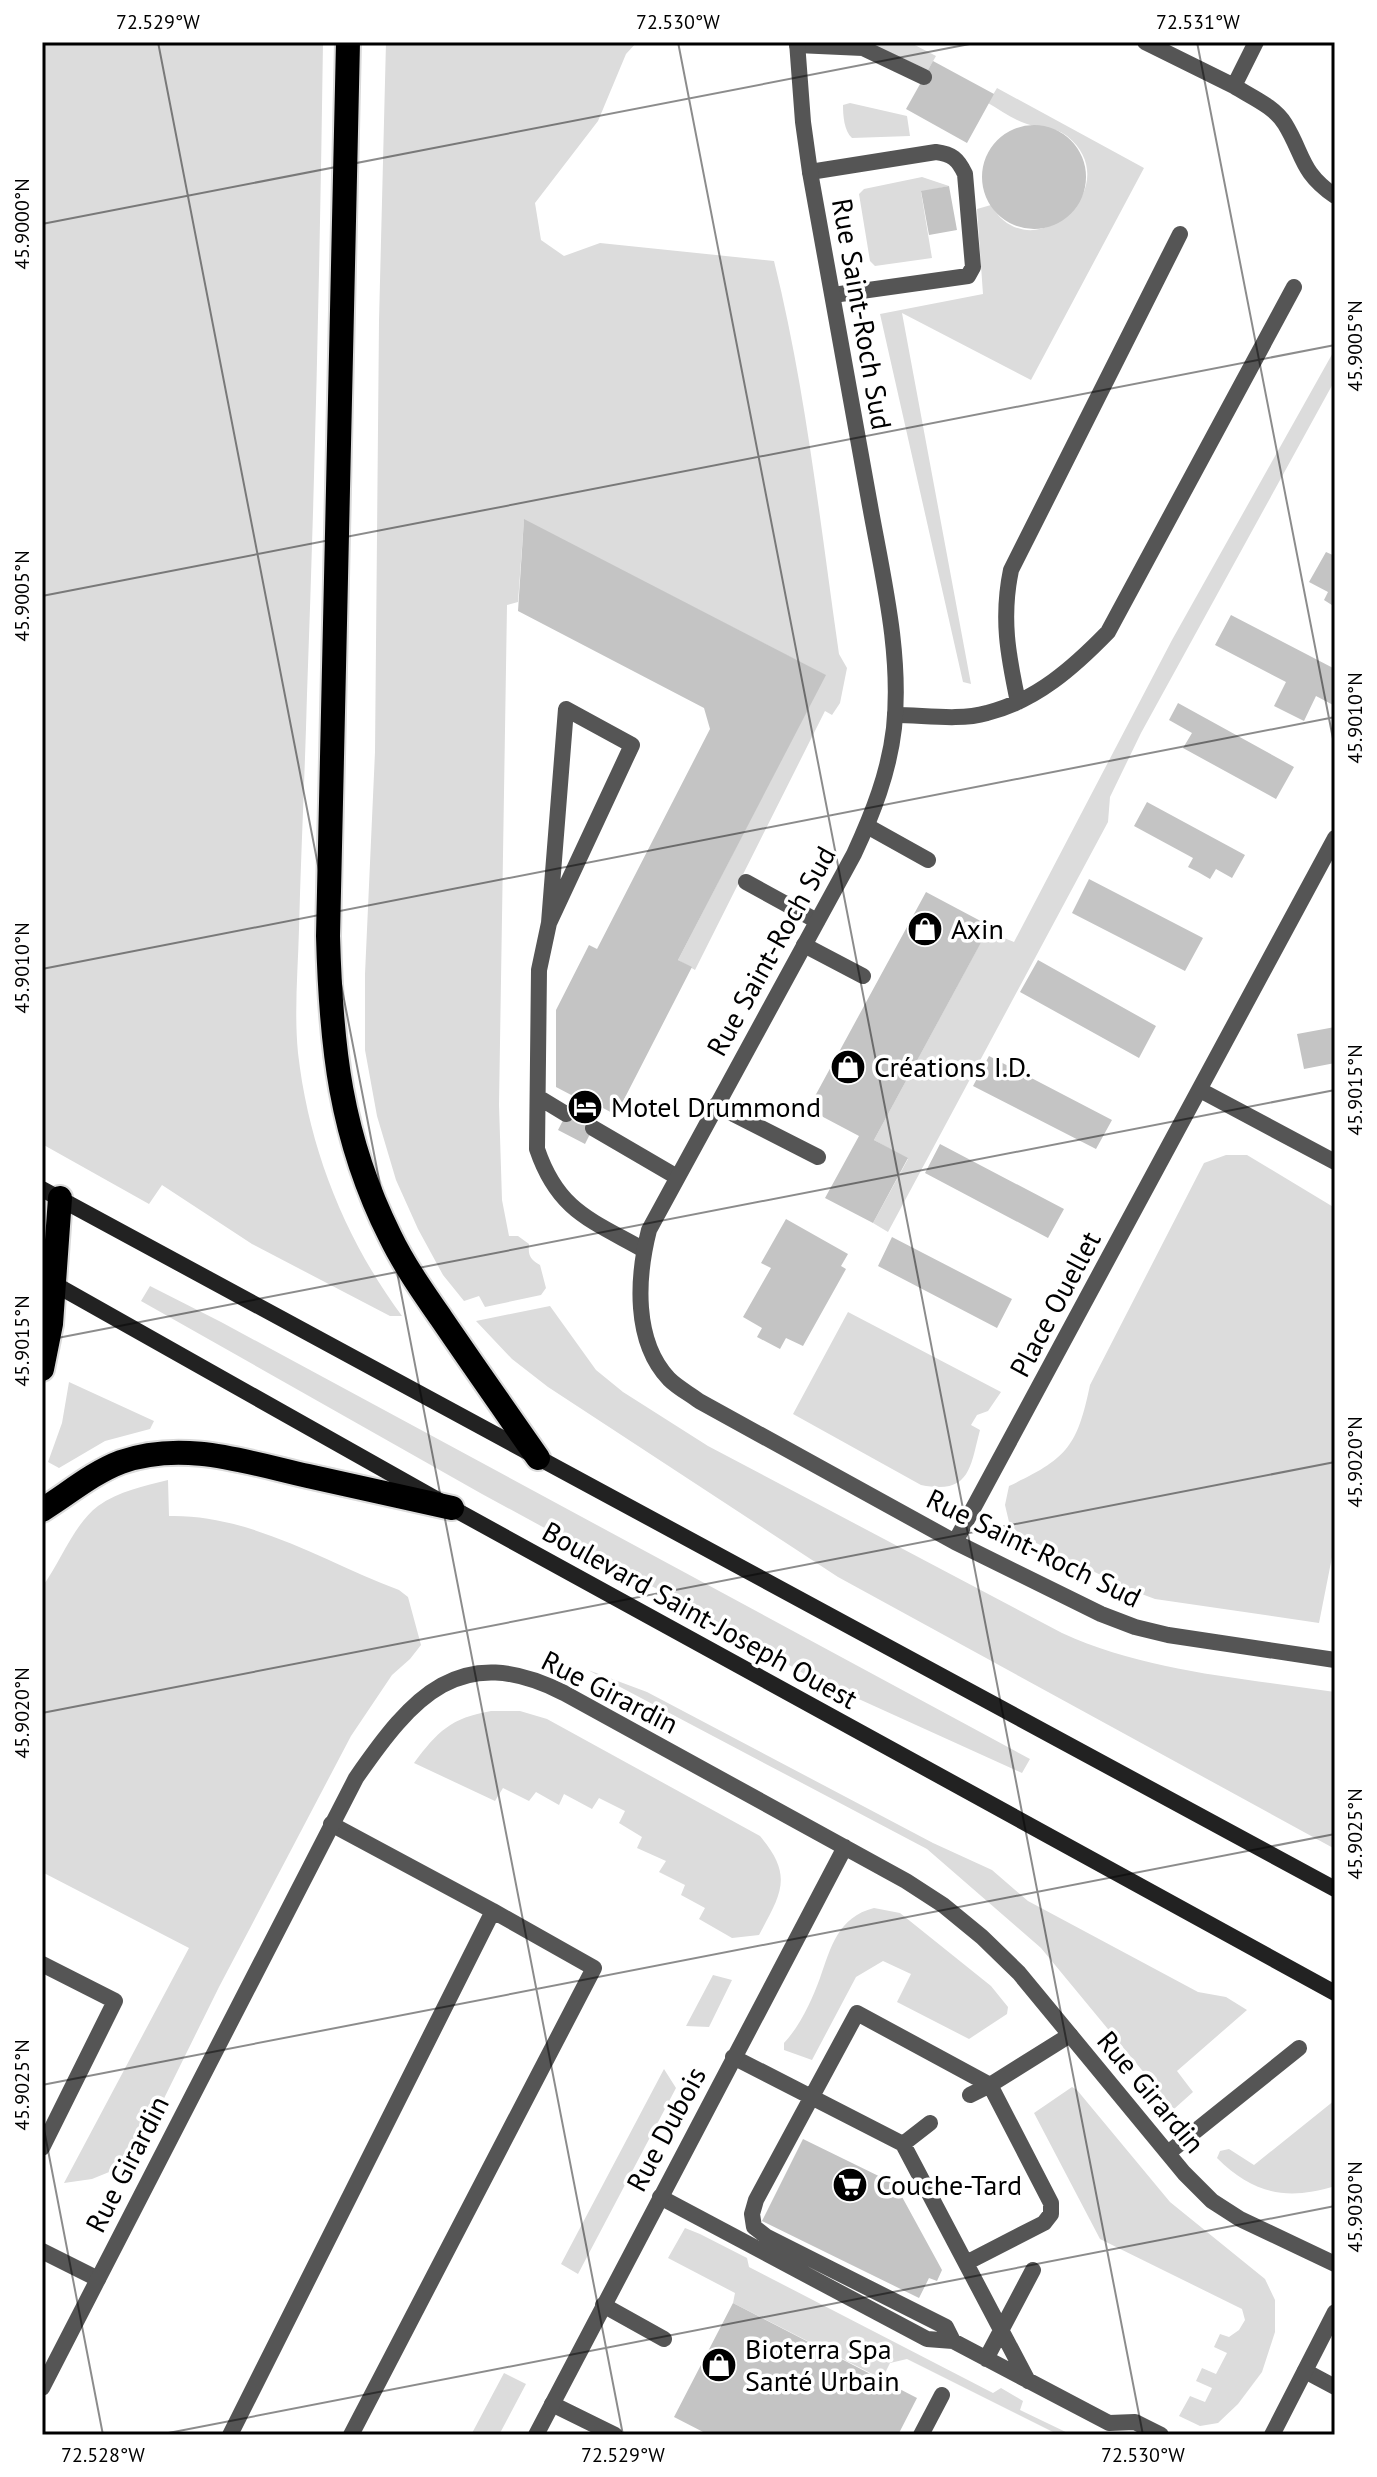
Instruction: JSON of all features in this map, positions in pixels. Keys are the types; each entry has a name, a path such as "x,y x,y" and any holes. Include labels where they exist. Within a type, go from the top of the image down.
{"highway":[{"path":"348,42 328,920 333,1045 353,1143 368,1188 391,1238 416,1282 538,1458"},
{"path":"42,1369 51,1324 48,1281 51,1194"},
{"path":"42,1510 96,1474 119,1463 159,1453 180,1452 235,1459 452,1508"}],"main road":[{"path":"51,1194 1335,1889"},
{"name":"Boulevard Saint-Joseph Ouest","path":"48,1281 452,1508 1335,1993"}],"street":[{"path":"1145,42 1234,86 1274,111 1285,123 1306,169 1335,196"},
{"path":"1234,86 1256,42"},
{"path":"797,43 863,48 924,77"},
{"name":"Rue Saint-Roch Sud","path":"797,43 810,172 887,600 893,646 895,715 887,770 867,826 649,1230 641,1287 643,1322 650,1351 669,1379 699,1401 955,1542 1072,1602 1135,1627 1168,1635 1335,1660"},
{"path":"810,172 936,152 948,154 959,161 965,174 973,267 968,276 833,295"},
{"path":"1018,702 1004,620 1011,570 1180,234"},
{"path":"895,715 986,714 1018,702 1055,681 1108,632 1294,287"},
{"path":"549,923 632,745 566,709 549,923 539,970 537,1149 557,1192 583,1216 644,1250"},
{"path":"867,826 928,860"},
{"name":"Place Ouellet","path":"955,1542 1335,838"},
{"path":"746,882 817,921"},
{"path":"804,945 863,976"},
{"path":"1200,1090 1335,1162"},
{"path":"538,1097 566,1114"},
{"path":"716,1105 818,1157"},
{"path":"593,1128 677,1177"},
{"name":"Rue Girardin","path":"42,2388 356,1778 399,1718 419,1699 443,1684 491,1672 539,1680 845,1847 943,1905 1019,1973 1168,2153 1212,2201 1240,2219 1335,2264"},
{"path":"331,1824 594,1968 351,2435"},
{"name":"Rue Dubois","path":"536,2435 845,1847"},
{"path":"230,2435 493,1911"},
{"path":"42,1964 115,2001 43,2146"},
{"path":"953,2341 946,2327 767,2237 754,2227 752,2214 756,2200 857,2013 990,2085 1051,2203 1051,2214 1044,2223 966,2263"},
{"path":"970,2095 1070,2035"},
{"path":"1168,2153 1299,2048"},
{"path":"733,2057 903,2144 1028,2381"},
{"path":"903,2144 930,2123"},
{"path":"660,2197 927,2339 953,2341 1109,2423 1135,2422 1161,2435"},
{"path":"42,2251 98,2279"},
{"path":"986,2359 1033,2270"},
{"path":"603,2305 664,2339"},
{"path":"1272,2435 1335,2312"},
{"path":"1305,2371 1335,2387"},
{"path":"921,2435 942,2395"},
{"path":"552,2404 615,2435"}],"shaded area":[{"path":"42,42 323,42 315,450 297,1038 311,1124 333,1192 363,1256 402,1316 390,1316 252,1244 162,1185 149,1204 42,1144"},
{"path":"386,42 637,42 626,54 598,121 535,203 541,240 564,256 600,243 774,261 804,407 839,654 847,668 840,703 832,715 825,711 695,970 678,960 825,675 524,520 518,602 507,605 499,1105 502,1200 509,1236 518,1236 529,1244 529,1254 540,1265 546,1288 541,1295 485,1307 479,1296 464,1301 443,1275 418,1229 396,1180 377,1116 365,1050 365,974 375,752 379,321"},
{"path":"867,42 909,42 936,56 928,70"},
{"path":"997,88 1144,168 1031,380 902,313 971,684 963,682 880,314 983,294 977,209 991,205 1008,224 1028,230 1049,226 1067,215 1081,198 1087,178 1083,156 1062,133 1022,122 988,103"},
{"path":"850,103 907,116 910,136 852,138 843,113 843,105"},
{"path":"922,177 949,186 921,192 932,258 875,266 870,261 859,194 864,189"},
{"path":"1335,349 1335,380 1141,733 1110,797 1108,822 888,1232 873,1223 908,1159 874,1140 987,931 1014,942 1172,640"},
{"path":"1226,1155 1247,1155 1335,1208 1335,1542 1319,1623 1155,1599 1131,1590 1020,1535 1009,1522 1005,1505 1009,1486 1044,1468 1074,1438 1090,1385 1204,1163"},
{"path":"150,1286 1030,1759 1022,1773 808,1676 141,1301"},
{"path":"550,1306 596,1370 623,1392 708,1446 1062,1633 1128,1657 1161,1665 1335,1692 1335,1849 838,1577 548,1387 512,1359 476,1321"},
{"path":"848,1312 1001,1392 988,1411 977,1415 971,1425 980,1430 970,1467 959,1482 937,1487 921,1485 793,1414"},
{"path":"69,1382 154,1421 150,1429 105,1441 59,1468 48,1462 62,1423"},
{"path":"168,1480 169,1516 199,1517 258,1531 399,1590 408,1597 421,1645 392,1675 351,1736 219,1987 141,2145 119,2168 92,2179 64,2183 189,1948 42,1872 42,1587 74,1533 98,1506 123,1493"},
{"path":"588,1670 647,1692 933,1843 992,1870 1028,1901 1198,1992 1226,1997 1247,2010 1177,2071 1193,2092 1174,2109 1041,1948 927,1849"},
{"path":"491,1711 520,1711 547,1719 760,1836 777,1863 780,1885 773,1908 759,1935 732,1938 699,1919 705,1908 681,1895 685,1885 659,1872 666,1861 637,1848 642,1837 619,1823 625,1811 599,1798 592,1809 564,1794 559,1805 536,1792 529,1801 503,1788 495,1801 414,1763 446,1728 465,1718"},
{"path":"874,1908 900,1913 991,1986 1008,2007 1007,2014 969,2039 897,2002 911,1974 883,1961 856,1977 812,2060 784,2050 784,2043 809,2004 838,1935 852,1918"},
{"path":"713,1975 732,1980 709,2027 686,2026"},
{"path":"664,2069 676,2088 578,2274 561,2264"},
{"path":"1072,2087 1170,2202 1265,2279 1275,2300 1275,2332 1262,2372 1238,2404 1218,2423 1200,2426 1179,2416 1190,2396 1205,2402 1212,2388 1196,2381 1202,2368 1216,2374 1227,2353 1214,2347 1220,2334 1229,2337 1239,2330 1245,2320 1242,2309 1100,2239 1034,2113"},
{"path":"1335,2100 1335,2186 1301,2193 1272,2191 1244,2180 1217,2158 1220,2151 1229,2149 1254,2165"},
{"path":"685,2228 747,2258 749,2267 993,2393 1001,2388 1023,2401 1020,2410 1072,2435 1059,2435 907,2359 890,2363 882,2379 733,2303 735,2293 668,2258"},
{"path":"504,2373 526,2384 499,2435 471,2435"}],"building":[{"path":"933,61 994,94 967,143 906,109"},
{"path":"1034,125 1054,129 1071,140 1082,157 1086,177 1082,197 1071,214 1054,225 1034,229 1014,225 997,214 986,197 982,177 986,157 997,140 1014,129"},
{"path":"949,186 957,230 929,235 921,191"},
{"path":"524,519 826,675 678,960 692,967 616,1115 603,1108 585,1144 558,1130 575,1097 556,1087 556,1010 589,945 597,949 710,729 704,708 518,611"},
{"path":"1326,552 1335,556 1335,607 1324,600 1328,592 1309,582"},
{"path":"1231,615 1335,669 1335,706 1316,696 1304,721 1274,706 1286,682 1215,645"},
{"path":"1178,703 1294,767 1276,799 1183,748 1192,733 1169,720"},
{"path":"1147,802 1245,855 1232,878 1216,869 1210,879 1188,867 1193,858 1134,826"},
{"path":"1089,879 1203,938 1185,971 1072,913"},
{"path":"926,892 990,926 874,1140 908,1158 873,1223 825,1198 859,1136 808,1109"},
{"path":"1038,960 1156,1026 1139,1058 1020,992"},
{"path":"1335,1027 1335,1063 1304,1069 1297,1034"},
{"path":"989,1056 1112,1120 1096,1149 973,1086"},
{"path":"940,1144 1064,1209 1048,1238 925,1173"},
{"path":"786,1219 848,1254 841,1266 846,1269 803,1346 786,1338 780,1349 757,1337 762,1328 743,1317 771,1268 761,1263"},
{"path":"892,1237 1012,1299 997,1328 878,1266"},
{"path":"803,2139 895,2184 942,2270 937,2281 929,2278 919,2298 762,2221"},
{"path":"733,2303 917,2398 898,2435 709,2435 674,2417"}],"place":[{"name":"Axin","path":"925,929"},
{"name":"Créations I.D.","path":"848,1067"},
{"name":"Motel Drummond","path":"585,1107"},
{"name":"Couche-Tard","path":"850,2185"},
{"name":"Bioterra Spa Santé Urbain","path":"719,2365"}]}
